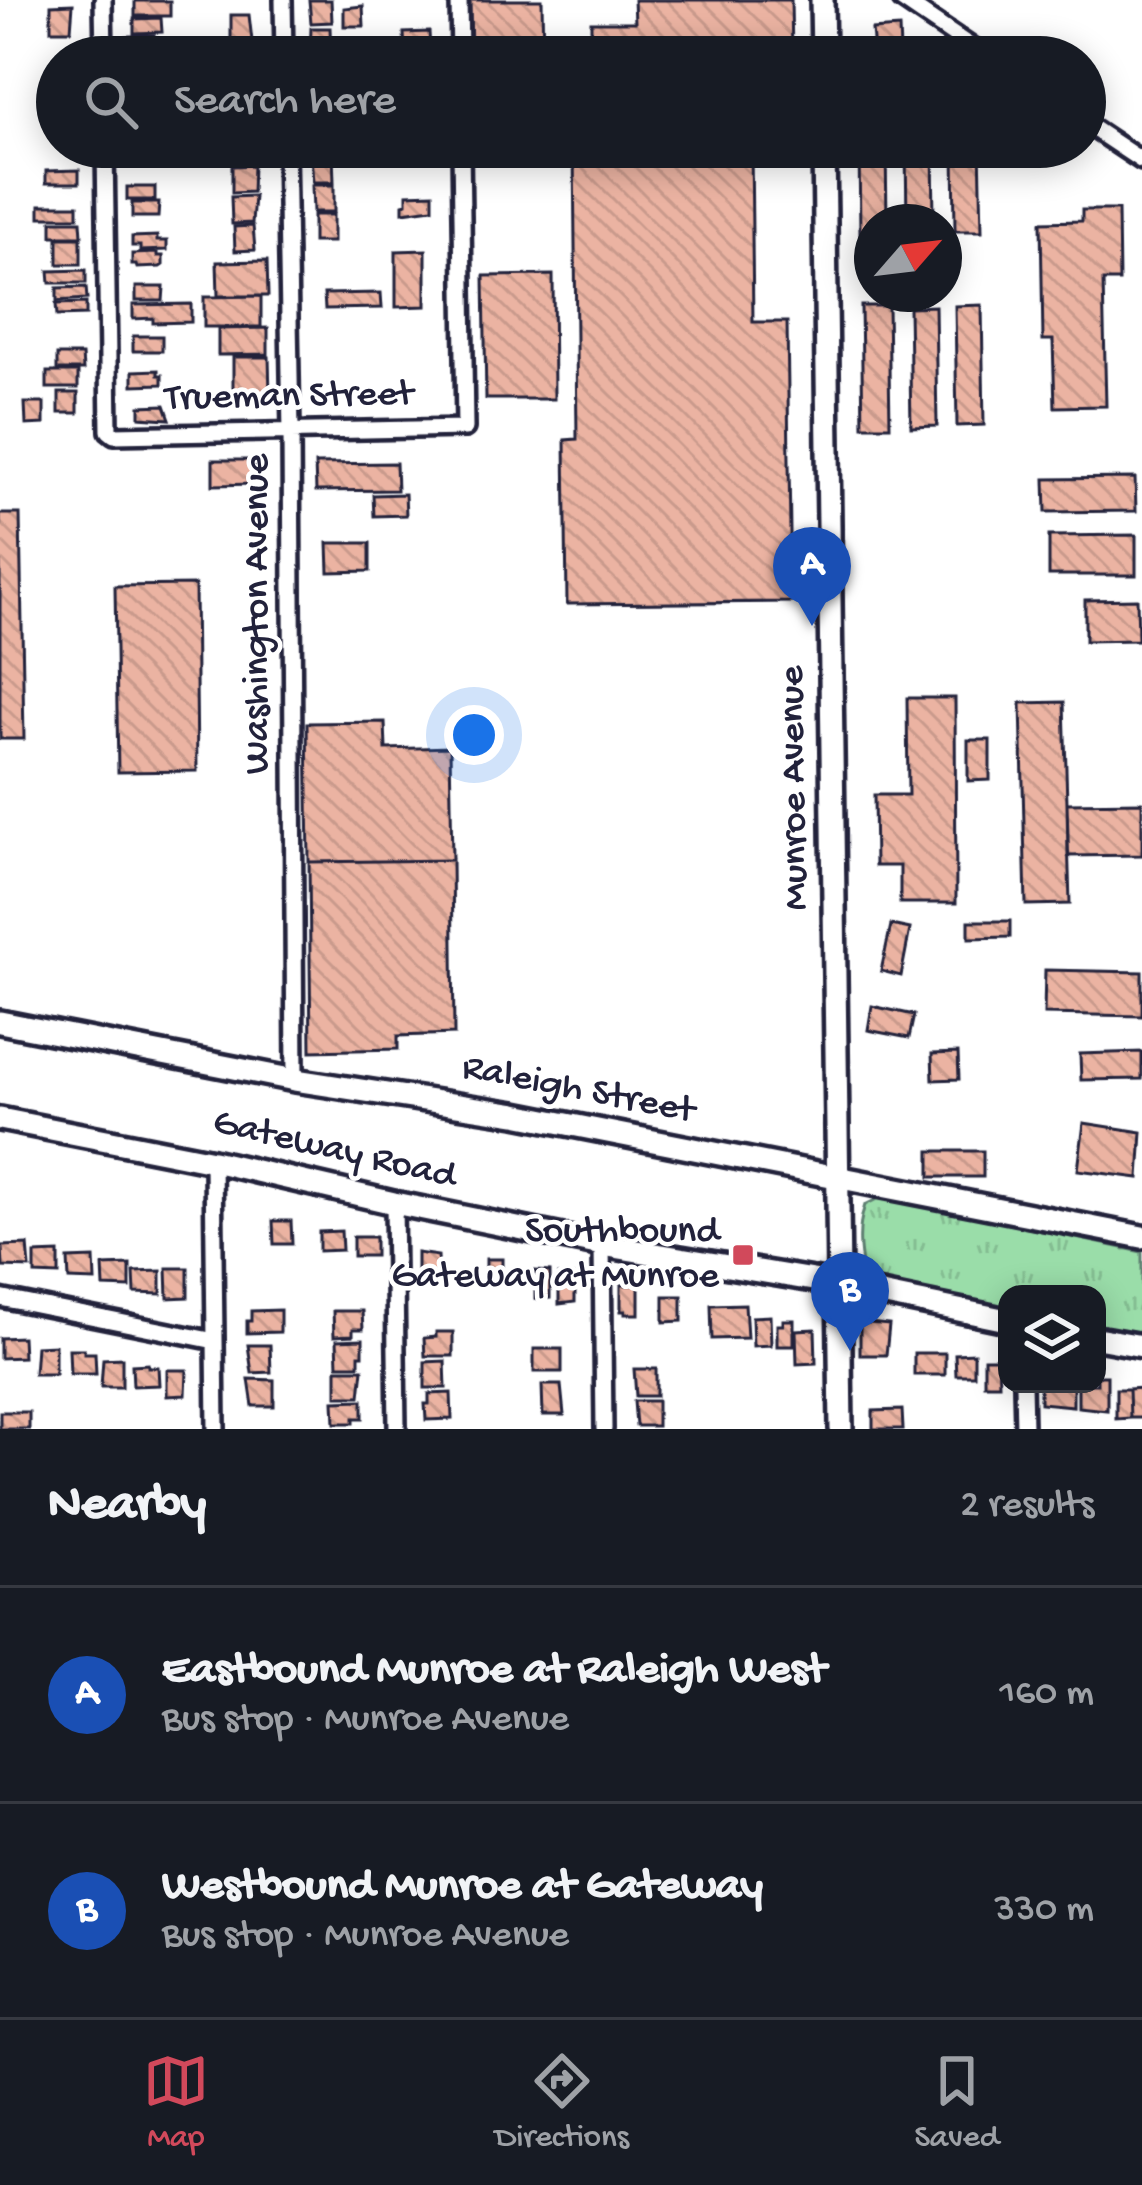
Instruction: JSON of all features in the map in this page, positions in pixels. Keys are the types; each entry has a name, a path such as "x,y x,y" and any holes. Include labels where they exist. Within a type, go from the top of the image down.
{"street":[{"path":"103,0 104,36"},
{"path":"283,0 284,36"},
{"path":"459,0 460,36"},
{"path":"822,0 823,36"},
{"path":"902,0 955,36"},
{"path":"1106,137 1142,161"},
{"name":"Trueman Street","path":"105,168 109,430 114,435 465,428 461,168"},
{"name":"Washington Avenue","path":"286,168 295,1080"},
{"name":"Munroe Avenue","path":"824,168 841,1429"},
{"name":"Raleigh Street","path":"0,1022 295,1080 516,1114 1142,1237"},
{"name":"Gateway Road","path":"0,1120 602,1245 998,1318"},
{"path":"213,1161 216,1429"},
{"path":"394,1203 397,1429"},
{"path":"602,1245 604,1429"},
{"path":"0,1298 215,1341"},
{"path":"1106,1340 1142,1346"},
{"path":"1023,1393 1024,1429"}],"green space":[{"path":"881,1197 1142,1252 1142,1337 1106,1330 1106,1285 998,1285 998,1308 865,1282 860,1243 865,1205"}],"building":[{"path":"309,0 331,0 332,22 311,23"},
{"path":"470,0 542,0 543,36 471,36"},
{"path":"634,0 791,0 792,36 591,36 591,22 635,22"},
{"path":"135,1 170,1 170,16 135,16"},
{"path":"73,4 71,30 51,30 51,5"},
{"path":"363,6 364,26 344,26 344,8"},
{"path":"231,15 249,15 251,36 231,36"},
{"path":"161,18 162,32 134,33 134,19"},
{"path":"311,28 330,28 330,36 311,36"},
{"path":"899,28 899,36 873,36 872,30"},
{"path":"232,168 253,168 252,192 232,193"},
{"path":"312,168 334,168 334,182 313,182"},
{"path":"574,168 751,168 753,322 787,322 791,602 567,604 565,440 577,439"},
{"path":"859,168 886,168 887,204 860,204"},
{"path":"906,168 933,168 934,204 907,204"},
{"path":"954,168 980,168 982,231 962,231 962,204 955,204"},
{"path":"79,170 79,183 46,183 46,171"},
{"path":"312,185 334,185 334,212 313,212"},
{"path":"127,187 155,187 155,200 127,200"},
{"path":"433,193 433,208 403,212 407,194"},
{"path":"254,196 252,223 232,224 231,197"},
{"path":"132,203 159,203 158,217 132,217"},
{"path":"40,205 78,205 78,217 40,217"},
{"path":"1082,210 1118,210 1119,281 1103,281 1106,406 1055,407 1053,340 1043,340 1041,222 1082,221"},
{"path":"313,215 333,215 333,242 313,242"},
{"path":"52,221 81,221 82,236 52,236"},
{"path":"253,226 255,250 235,251 234,227"},
{"path":"157,236 157,241 167,241 167,250 140,251 140,246 132,246 132,237"},
{"path":"58,238 81,238 81,264 58,264"},
{"path":"426,250 426,306 396,307 396,251"},
{"path":"132,254 163,256 160,267 132,265"},
{"path":"267,261 268,296 218,296 217,262"},
{"path":"86,270 86,283 50,283 49,271"},
{"path":"553,275 554,399 486,399 484,276"},
{"path":"86,287 87,299 57,301 57,288"},
{"path":"136,287 164,287 163,301 136,301"},
{"path":"381,293 382,308 325,309 324,294"},
{"path":"261,296 261,327 204,327 204,297"},
{"path":"86,303 86,315 57,316 56,304"},
{"path":"191,304 191,322 133,319 133,305"},
{"path":"982,305 984,425 957,426 955,312 962,312 962,306"},
{"path":"861,312 888,312 890,426 863,426"},
{"path":"909,312 935,312 937,426 911,427"},
{"path":"268,328 268,354 218,355 218,329"},
{"path":"133,336 162,336 162,351 133,351"},
{"path":"57,355 82,355 83,370 57,370"},
{"path":"233,357 269,357 270,395 233,396"},
{"path":"158,370 162,384 133,385 133,371"},
{"path":"47,372 78,372 78,388 47,388"},
{"path":"59,393 78,393 78,413 59,413"},
{"path":"25,403 44,403 44,424 26,425"},
{"path":"165,405 170,419 140,417 140,406"},
{"path":"213,460 255,460 255,484 213,485"},
{"path":"396,463 397,490 316,491 315,464"},
{"path":"1135,478 1136,511 1046,512 1045,479"},
{"path":"405,494 406,515 374,516 373,495"},
{"path":"0,514 20,514 24,739 0,739"},
{"path":"1136,535 1136,575 1049,575 1049,536"},
{"path":"328,543 370,543 370,571 329,572"},
{"path":"195,585 197,771 118,772 115,586"},
{"path":"1137,599 1138,640 1085,641 1085,600"},
{"path":"907,698 955,698 956,903 900,903 900,866 875,866 874,795 908,795"},
{"path":"1064,702 1070,904 1026,905 1021,703"},
{"path":"385,722 386,749 450,747 452,860 309,862 307,723"},
{"path":"968,740 990,740 990,780 968,781"},
{"path":"1142,802 1142,855 1068,856 1067,803"},
{"path":"452,860 454,1034 398,1036 398,1049 311,1051 309,862"},
{"path":"969,921 1010,921 1010,937 969,938"},
{"path":"891,925 910,929 901,976 881,971"},
{"path":"1045,970 1142,972 1142,1016 1044,1014"},
{"path":"872,1006 914,1015 909,1038 868,1030"},
{"path":"1142,1052 1142,1079 1081,1080 1080,1054"},
{"path":"958,1053 959,1079 933,1080 932,1054"},
{"path":"1084,1123 1142,1132 1139,1178 1078,1170"},
{"path":"930,1151 983,1151 983,1177 930,1177"},
{"path":"273,1221 291,1221 292,1244 274,1244"},
{"path":"341,1231 342,1250 319,1251 319,1232"},
{"path":"353,1237 375,1237 375,1256 353,1256"},
{"path":"28,1245 30,1268 3,1267 2,1246"},
{"path":"59,1253 59,1275 35,1274 35,1254"},
{"path":"417,1253 438,1256 439,1278 417,1278"},
{"path":"94,1258 95,1281 69,1280 68,1259"},
{"path":"486,1259 502,1259 502,1283 486,1283"},
{"path":"130,1265 130,1288 104,1287 103,1266"},
{"path":"167,1268 188,1268 188,1297 168,1298"},
{"path":"161,1271 161,1294 135,1293 134,1272"},
{"path":"535,1271 550,1272 550,1298 535,1299"},
{"path":"559,1275 575,1276 575,1302 559,1304"},
{"path":"621,1285 639,1285 639,1314 621,1311"},
{"path":"664,1296 682,1296 682,1321 664,1322"},
{"path":"745,1304 747,1338 712,1339 711,1305"},
{"path":"280,1310 280,1332 247,1333 251,1311"},
{"path":"333,1311 362,1311 363,1329 334,1336"},
{"path":"770,1316 771,1345 753,1346 752,1317"},
{"path":"783,1320 794,1320 794,1346 777,1346 777,1325 783,1325"},
{"path":"860,1322 889,1325 886,1355 860,1355"},
{"path":"815,1329 816,1363 797,1364 796,1330"},
{"path":"436,1332 453,1332 453,1356 425,1356 424,1338 436,1337"},
{"path":"22,1337 23,1357 0,1358 0,1338"},
{"path":"363,1339 359,1365 338,1365 337,1340"},
{"path":"55,1345 55,1374 34,1374 36,1346"},
{"path":"248,1345 270,1345 271,1372 252,1373"},
{"path":"69,1349 95,1353 96,1374 70,1374"},
{"path":"534,1349 562,1349 562,1372 534,1372"},
{"path":"914,1353 945,1353 945,1375 914,1375"},
{"path":"974,1353 974,1375 956,1375 955,1354"},
{"path":"122,1358 122,1387 101,1387 103,1359"},
{"path":"984,1358 998,1358 998,1384 984,1384"},
{"path":"445,1361 446,1388 425,1388 425,1362"},
{"path":"132,1365 158,1367 159,1385 133,1386"},
{"path":"337,1369 363,1369 360,1396 337,1396"},
{"path":"634,1369 656,1369 656,1396 636,1396"},
{"path":"167,1370 187,1370 186,1395 167,1396"},
{"path":"1107,1376 1107,1410 1078,1407 1078,1393 1106,1393"},
{"path":"249,1379 274,1380 274,1406 253,1406"},
{"path":"542,1385 561,1385 564,1415 543,1415"},
{"path":"1142,1388 1142,1418 1130,1418 1129,1389"},
{"path":"1116,1389 1129,1389 1130,1418 1116,1419"},
{"path":"451,1393 452,1419 426,1420 429,1394"},
{"path":"1040,1393 1073,1393 1073,1406 1040,1403"},
{"path":"363,1400 363,1418 335,1423 334,1401"},
{"path":"634,1401 657,1401 657,1426 636,1426"},
{"path":"902,1410 903,1429 873,1429 873,1411"},
{"path":"0,1412 29,1412 29,1429 0,1429"}],"place":[{"name":"Eastbound Munroe at Raleigh West","path":"812,626"},
{"name":"Southbound Gateway at Munroe","path":"743,1255"},
{"name":"Westbound Munroe at Gateway","path":"850,1351"}]}
